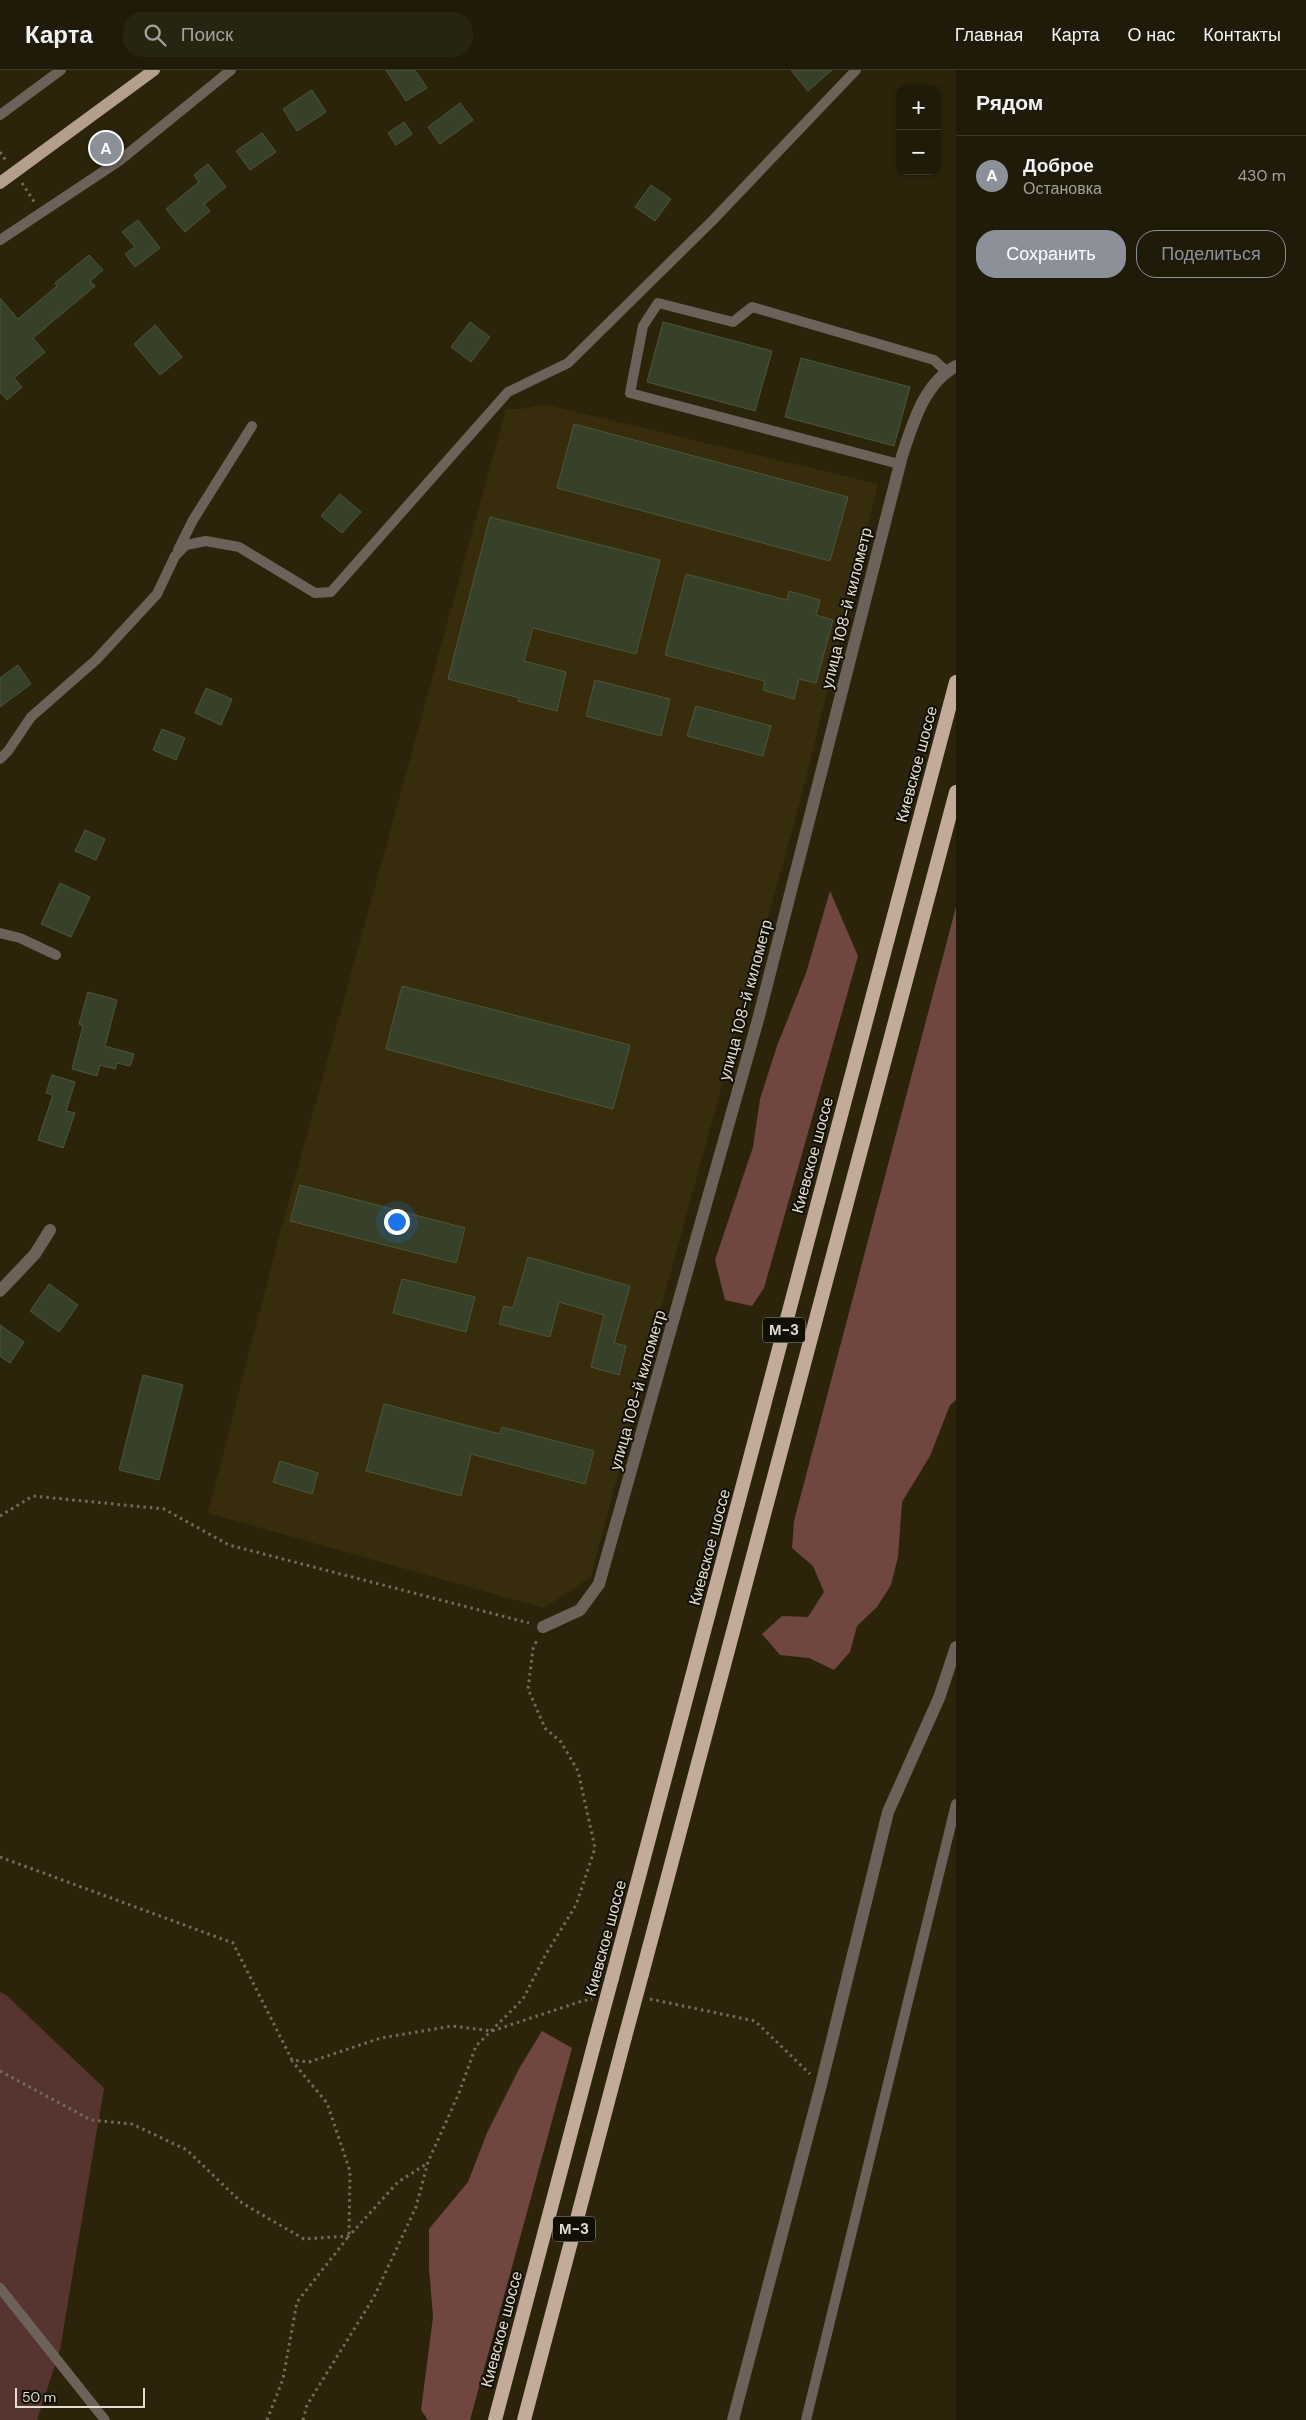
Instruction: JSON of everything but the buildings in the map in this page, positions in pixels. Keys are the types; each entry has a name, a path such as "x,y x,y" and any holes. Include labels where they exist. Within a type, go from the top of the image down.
{"highway":[{"name":"Киевское шоссе","path":"495,2420 956,682"},
{"name":"М-3","path":"524,2420 956,792"}],"main road":[{"path":"0,183 154,70"}],"street":[{"name":"улица 108-й километр","path":"543,1627 580,1610 600,1584 759,1016 900,464 918,408 951,369"},
{"path":"0,1291 34,1254 50,1230"},
{"path":"733,2420 821,2085 888,1812 939,1698 956,1647"}],"lane":[{"path":"0,115 61,70"},
{"path":"0,240 119,161 231,70"},
{"path":"175,556 186,545 206,541 239,548 315,593 331,592 508,392 568,363 713,220 856,70"},
{"path":"900,464 630,393 643,326 658,303 733,322 752,306 934,360 951,369"},
{"path":"0,758 8,751 31,717 96,660 157,594 193,520 252,426"},
{"path":"0,933 20,938 56,955"},
{"path":"806,2420 956,1804"},
{"path":"0,2288 105,2420"}],"path":[{"path":"0,1516 33,1496 164,1509 228,1546 543,1627 533,1649 528,1689 545,1728 561,1742 578,1771 595,1848 576,1905 546,1954 523,1999 476,2046 459,2093 428,2162 416,2207 374,2297 307,2405 303,2420"},
{"path":"0,1857 233,1944 292,2060 327,2103 350,2171 349,2236"},
{"path":"292,2060 309,2062 381,2038 452,2026 492,2030 582,2000 600,1998"},
{"path":"645,1999 755,2021 821,2085"},
{"path":"0,2071 91,2120 132,2124 187,2150 242,2203 304,2239 349,2236"},
{"path":"267,2420 283,2379 298,2302 349,2236 398,2182 428,2162"}],"shaded area":[{"path":"543,404 878,484 805,783 668,1282 591,1577 544,1608 208,1513 278,1240 506,409 522,409"},
{"path":"830,891 858,956 764,1288 752,1306 725,1300 715,1260 753,1147 760,1099 777,1046 806,973"},
{"path":"956,907 956,1400 950,1405 930,1456 902,1502 898,1557 891,1585 877,1607 857,1626 850,1652 834,1670 809,1658 780,1655 762,1634 782,1616 808,1617 824,1592 813,1566 792,1548 794,1521"},
{"path":"0,1992 6,1995 104,2088 60,2350 37,2420 0,2420"},
{"path":"542,2031 572,2048 470,2420 428,2420 421,2410 433,2317 429,2268 429,2229 468,2182 487,2133 520,2067"}],"place":[{"name":"Доброе","path":"106,148"}]}
